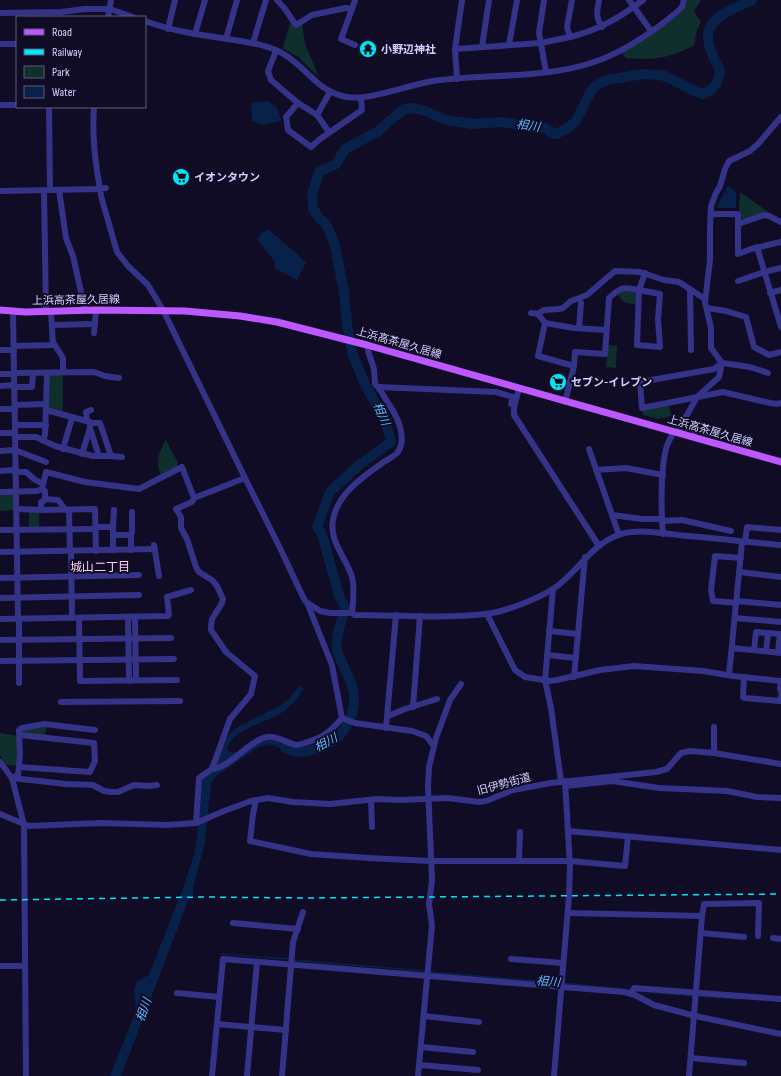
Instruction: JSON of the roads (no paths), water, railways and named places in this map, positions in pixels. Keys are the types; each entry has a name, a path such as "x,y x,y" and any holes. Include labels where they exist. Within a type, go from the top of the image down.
{"main road":[{"name":"上浜高茶屋久居線","path":"0,310 164,310 240,316 277,322 367,345 781,462"}],"street":[{"path":"108,16 111,0"},
{"path":"168,29 176,0"},
{"path":"194,34 205,0"},
{"path":"226,39 237,0"},
{"path":"253,43 266,0"},
{"path":"277,0 296,25 312,15 352,8"},
{"path":"355,0 341,39 355,45"},
{"path":"457,79 454,49 462,0"},
{"path":"482,47 489,0"},
{"path":"510,45 517,0"},
{"path":"544,0 539,33 546,72"},
{"path":"570,37 568,27 572,0"},
{"path":"599,0 596,15 602,27"},
{"path":"629,0 651,31"},
{"path":"454,49 541,43 586,33 602,27 643,0"},
{"path":"146,21 168,29 265,46 290,58 330,92 346,97 361,98 432,81 546,72 601,60 624,49 651,31 677,12 682,7 684,0"},
{"path":"0,13 48,14 85,9 110,9 130,16"},
{"path":"0,44 16,44"},
{"path":"276,50 268,71 271,80 298,103 317,115 329,132"},
{"path":"317,115 330,92"},
{"path":"298,103 286,117 288,130 311,147 329,132 362,110 361,98"},
{"path":"0,105 16,105"},
{"path":"49,108 47,191 48,311 52,325 53,342 63,358 63,372"},
{"path":"94,108 92,132 93,144 117,252 128,266 148,284 164,310 315,620 332,665 342,718 333,730 321,738 297,745 268,736 260,739 224,764 216,769 212,769 199,778 196,823"},
{"path":"768,373 722,363 711,348 711,328 705,298 710,260 711,206 725,170 729,161 755,147 781,117"},
{"path":"0,191 103,189"},
{"path":"59,190 66,238 73,256 85,310"},
{"path":"710,214 738,214 738,254 757,247 781,242"},
{"path":"738,224 764,216 769,216 781,222"},
{"path":"757,247 770,293 779,314 781,327"},
{"path":"738,281 781,268"},
{"path":"531,313 538,314 544,310 563,308 571,301 586,295 614,272 637,271 664,280 679,282 705,298"},
{"path":"565,402 574,366 575,352 604,354 609,298 619,289 627,288 639,290 660,294 658,319 660,347 637,345 639,290 645,273"},
{"path":"690,290 691,350"},
{"path":"770,293 781,290"},
{"path":"579,328 581,303"},
{"path":"706,308 726,311 746,317 754,347 769,355 781,352"},
{"path":"94,333 96,310"},
{"path":"13,311 20,683"},
{"path":"538,314 545,323 606,330"},
{"path":"545,323 538,356 574,366"},
{"path":"52,325 95,324"},
{"path":"0,350 53,345 53,342"},
{"path":"351,613 354,590 353,581 333,537 332,528 335,514 342,498 379,465 397,453 401,446 402,440 397,420 375,384 374,369 368,354 367,345"},
{"path":"663,534 663,475 666,448 697,398 719,377 722,363"},
{"path":"722,363 714,369 640,382 642,408 723,392 770,403 781,403"},
{"path":"43,441 46,425 47,372"},
{"path":"0,374 94,372 105,376 119,378"},
{"path":"0,386 32,387 33,373"},
{"path":"378,387 496,392 513,397 510,414 514,415 598,546"},
{"path":"514,415 514,407 519,389"},
{"path":"0,409 15,407 46,407 89,424 100,423 110,456"},
{"path":"91,410 86,412 99,456"},
{"path":"63,449 72,418"},
{"path":"684,418 695,432"},
{"path":"82,454 89,424"},
{"path":"15,425 46,425"},
{"path":"0,433 36,437 63,449 82,454 122,457"},
{"path":"0,450 15,450 46,462"},
{"path":"589,450 619,535"},
{"path":"45,499 45,491 43,486 46,472 85,482 139,489 182,467 194,498"},
{"path":"596,470 626,468 663,475"},
{"path":"0,471 26,472 43,486"},
{"path":"212,769 230,719 251,694 255,676 226,652 211,630 215,613 223,599 217,586 212,580 202,574 196,567 187,539 181,528 181,517 176,509 192,502 194,498 245,478"},
{"path":"0,492 37,491 43,486"},
{"path":"41,510 41,502 45,499 58,500 68,510 72,597 79,639 80,681 177,680"},
{"path":"16,509 95,509 96,550"},
{"path":"113,550 114,510"},
{"path":"131,550 132,512"},
{"path":"612,515 642,519 682,520 731,531"},
{"path":"0,530 113,527"},
{"path":"730,675 741,558 746,527 781,530"},
{"path":"306,602 320,611 351,613 355,615 420,616 487,614 526,602 553,589 598,546 619,535 633,532 781,545"},
{"path":"113,535 131,535"},
{"path":"0,552 131,550 154,547 160,576"},
{"path":"741,558 715,556 711,590 713,601 781,605"},
{"path":"574,677 585,557"},
{"path":"740,572 781,577"},
{"path":"0,578 139,576"},
{"path":"553,589 545,680 564,783 570,861 568,913 554,1076"},
{"path":"0,619 168,616 167,597 191,590"},
{"path":"0,598 139,595"},
{"path":"487,614 515,670 525,677 558,680 600,670 634,666 703,671 781,681 781,692"},
{"path":"386,728 396,615"},
{"path":"413,706 420,616"},
{"path":"128,617 129,680"},
{"path":"135,617 136,680"},
{"path":"735,618 781,622"},
{"path":"549,631 578,634"},
{"path":"732,648 754,650 780,652 781,634 756,632 754,650"},
{"path":"766,651 768,633"},
{"path":"0,640 170,638"},
{"path":"547,655 576,658"},
{"path":"0,661 174,659"},
{"path":"744,677 743,697 780,701 781,696"},
{"path":"418,1076 422,1047 432,926 429,904 432,881 428,799 429,767 433,745 450,700 461,684"},
{"path":"388,716 413,706 437,699"},
{"path":"61,702 180,701"},
{"path":"342,718 355,723 412,731 421,734 430,740 433,745"},
{"path":"12,778 18,775 19,730 22,728 41,724 95,730"},
{"path":"714,727 714,753"},
{"path":"19,767 90,772 95,761 94,743 20,735"},
{"path":"564,783 656,772 667,769 681,753 690,751 714,753 781,764"},
{"path":"0,762 12,778 11,780 24,824 26,1076"},
{"path":"12,778 66,784 93,785 104,791 111,792 118,792 134,785 157,785"},
{"path":"564,783 612,781 659,788 727,791 781,798"},
{"name":"旧伊勢街道","path":"0,814 29,826 100,823 167,825 196,823 224,810 256,800 268,798 295,802 330,804 371,800 448,798 479,802 486,801 512,790 564,783"},
{"path":"256,800 250,841 311,854 430,861 570,861 625,866 628,837"},
{"path":"371,800 372,827"},
{"path":"568,831 604,833 628,837 781,850"},
{"path":"520,832 520,861"},
{"path":"689,1076 704,904 759,902 758,936"},
{"path":"282,1076 294,942 303,912"},
{"path":"568,913 702,916"},
{"path":"233,923 298,929"},
{"path":"701,933 744,937"},
{"path":"773,938 781,939"},
{"path":"212,1076 223,959 257,962 292,961 562,984 632,992 781,999"},
{"path":"511,959 563,964"},
{"path":"247,1076 257,962"},
{"path":"0,966 25,966"},
{"path":"632,992 654,1005 695,1016 781,1034"},
{"path":"177,994 219,997"},
{"path":"424,1016 479,1022"},
{"path":"217,1024 286,1030"},
{"path":"422,1047 473,1052"},
{"path":"691,1058 744,1063"},
{"path":"420,1065 478,1070"}],"water":[{"path":"269,101 278,109 281,121 262,125 252,121 251,103"},
{"path":"728,186 736,192 736,208 718,208 717,207 724,192 727,192 725,190"},
{"path":"268,229 306,263 297,280 276,269 274,266 275,262 257,239 263,231 265,232"},
{"path":"299,686 304,689 289,707 282,713 241,732 230,742 227,749 232,753 235,752 243,754 265,740 270,739 282,742 297,749 318,750 292,752 269,744 257,748 216,776 211,783 205,842 193,888 193,895 188,901 121,1076 110,1076 136,1011 134,990 137,981 149,975 182,891 194,855 197,836 201,780 226,738 236,728 281,705 289,699"}],"waterway":[{"name":"相川","path":"285,748 301,752 326,745 340,734 350,719 353,710 353,692 350,679 339,657 337,645 339,628 345,607 339,596 322,534 317,527 330,492 359,465 391,442 386,423 365,384 352,353 344,292 335,246 325,223 318,217 313,208 312,195 319,172 336,164 345,149 377,132 404,109 411,108 423,110 446,120 472,124 503,122 545,128 553,134 556,134 568,128 576,121 595,86 607,80 643,74 665,76 703,94 711,90 717,83 720,71 712,54 708,38 708,32 712,24 722,15 752,0"},
{"name":"相川","path":"220,954 289,959"},
{"name":"相川","path":"293,960 427,971"},
{"name":"相川","path":"430,972 560,983"},
{"name":"相川","path":"564,983 632,990"},
{"name":"相川","path":"635,991 693,996"},
{"name":"相川","path":"697,996 739,999"}],"railway":[{"path":"0,900 204,897 305,898 781,894"}],"place":[{"name":"小野辺神社","path":"368,49"},
{"name":"イオンタウン","path":"181,177"},
{"name":"セブン-イレブン","path":"558,382"}],"district":[{"name":"城山二丁目","path":"100,567"}]}
